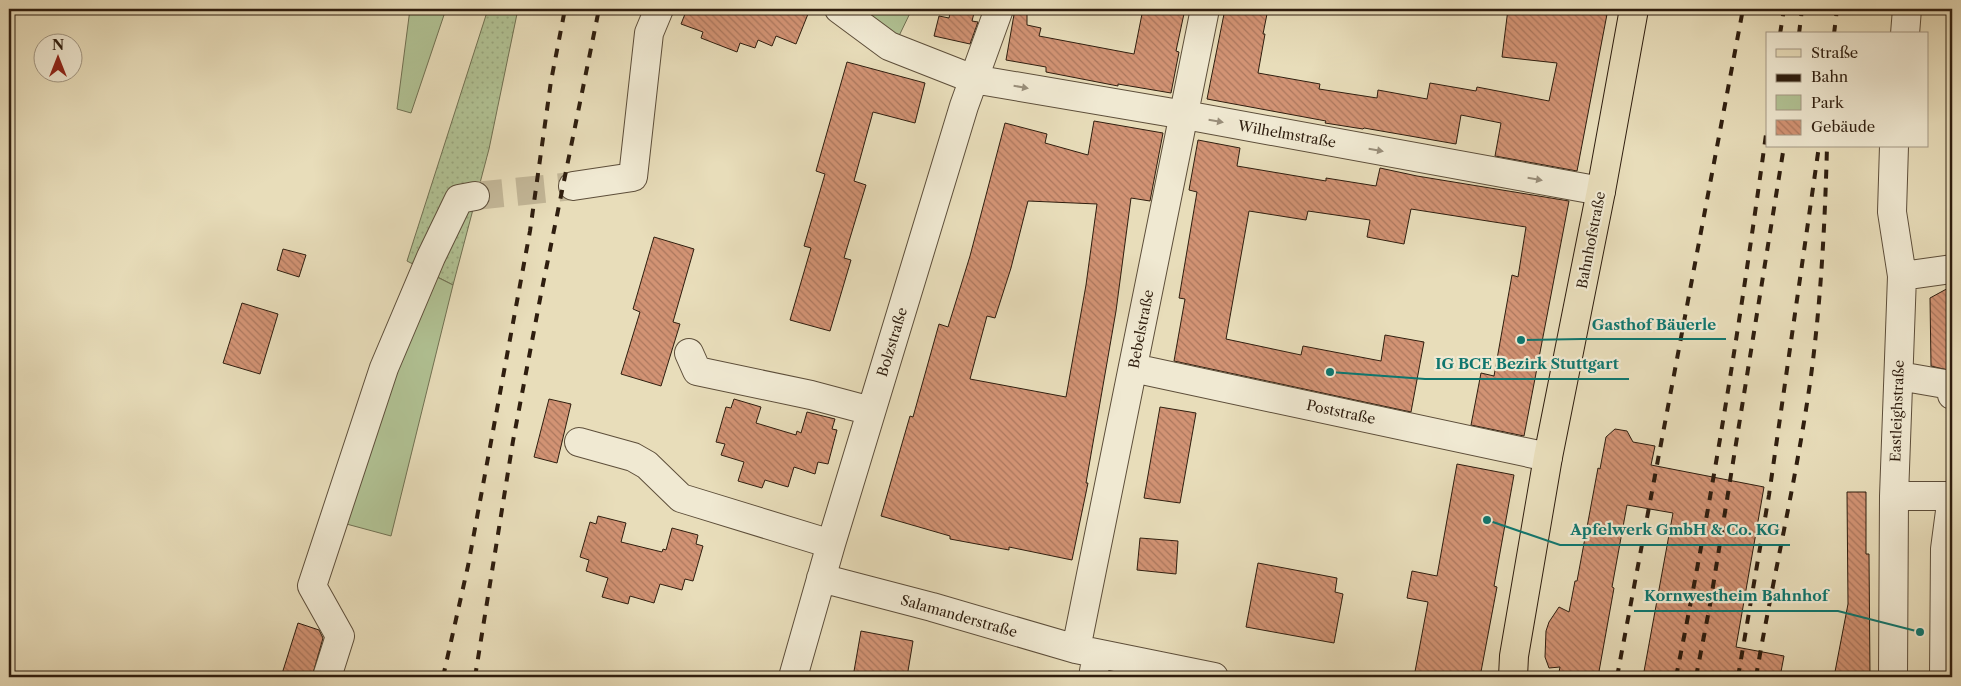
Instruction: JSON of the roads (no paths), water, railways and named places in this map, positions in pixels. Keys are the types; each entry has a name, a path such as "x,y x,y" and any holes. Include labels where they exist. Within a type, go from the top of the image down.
{"main road":[{"name":"Bahnhofstraße","path":"1512,677 1548,457 1601,191 1634,9"}],"street":[{"path":"573,186 633,177 649,32 659,9"},
{"name":"Wilhelmstraße","path":"839,9 889,46 973,79 1185,115 1601,191"},
{"name":"Bolzstraße","path":"793,677 871,411 973,79 999,9"},
{"name":"Bebelstraße","path":"1089,660 1134,368 1205,9"},
{"path":"1905,32 1907,9"},
{"name":"Eastleighstraße","path":"1893,677 1894,496 1902,276 1892,212 1894,148"},
{"path":"327,677 340,636 312,586 384,368 459,200 475,196"},
{"path":"1902,276 1952,269"},
{"path":"689,353 697,371 811,395 871,411"},
{"name":"Poststraße","path":"1134,368 1548,457"},
{"path":"1899,376 1945,384 1951,390 1952,395"},
{"path":"579,442 633,457 647,465 681,498 831,544"},
{"path":"1944,677 1945,549 1952,496 1952,477"},
{"path":"1894,496 1952,496"},
{"name":"Salamanderstraße","path":"821,578 932,607 1089,660 1214,677"}],"tunnel":[{"path":"475,196 573,186"}],"railway":[{"path":"443,677 468,566 530,231 551,81 565,9"},
{"path":"475,677 513,441 599,9"},
{"path":"1617,677 1743,9"},
{"path":"1780,32 1784,9"},
{"path":"1799,32 1802,9"},
{"path":"1834,32 1837,9"},
{"path":"1676,677 1726,403 1766,134"},
{"path":"1696,677 1710,605 1784,148"},
{"path":"1738,677 1769,495 1819,148"},
{"path":"1756,677 1799,452 1811,376 1822,261 1827,148"}],"place":[{"name":"Gasthof Bäuerle","path":"1521,340"},
{"name":"IG BCE Bezirk Stuttgart","path":"1330,372"},
{"name":"Apfelwerk GmbH & Co. KG","path":"1487,520"},
{"name":"Kornwestheim Bahnhof","path":"1920,632"}]}
